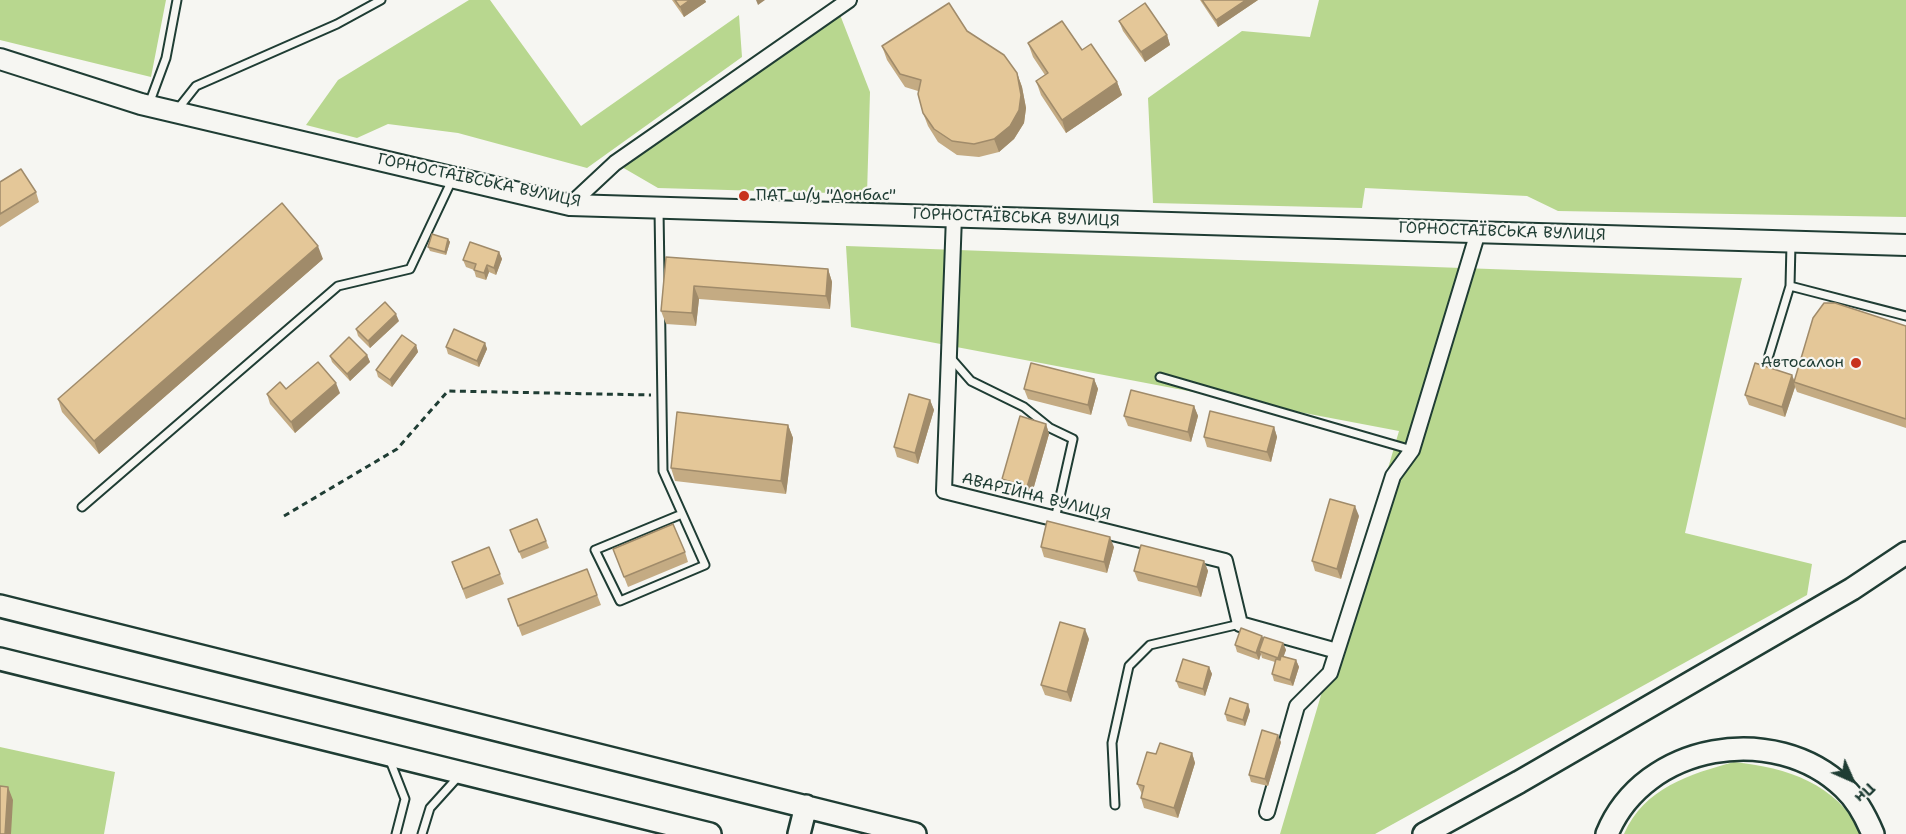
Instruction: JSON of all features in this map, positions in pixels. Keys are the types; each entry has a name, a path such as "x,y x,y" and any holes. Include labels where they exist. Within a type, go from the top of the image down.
{"main road":[{"name":"ГОРНОСТАЇВСЬКА ВУЛИЦЯ","path":"0,59 148,106 570,205 1906,244"},
{"path":"1424,834 1519,782 1852,589 1906,553"},
{"path":"0,606 915,834"},
{"path":"0,659 710,834"},
{"path":"1607,834 1622,808 1641,787 1664,770 1705,752 1730,748 1776,752 1814,766 1845,788 1858,804 1873,834"},
{"path":"799,834 806,806"}],"street":[{"path":"570,205 615,163 849,0"},
{"name":"АВАРІЙНА ВУЛИЦЯ","path":"954,216 944,491 1225,561 1240,624"},
{"path":"1267,812 1297,706 1330,673 1393,476 1412,450 1478,232"},
{"path":"1240,624 1337,651"}],"lane":[{"path":"148,106 166,58 177,0"},
{"path":"175,112 196,86 337,24 381,0"},
{"path":"82,507 338,286 410,269 453,177"},
{"path":"659,207 663,471 705,565 620,601 595,550 682,514"},
{"path":"1769,355 1790,286 1791,241"},
{"path":"1790,286 1906,316"},
{"path":"949,356 971,381 1024,407 1050,428 1074,439 1055,519"},
{"path":"1160,377 1412,450"},
{"path":"1115,805 1113,743 1129,666 1150,645 1240,624"},
{"path":"388,755 405,799 396,834"},
{"path":"422,834 430,808 461,773"}],"path":[{"path":"284,516 397,449 448,391 662,396"}],"green space":[{"path":"0,0 166,0 151,77 0,40"},
{"path":"469,0 490,0 581,126 739,15 742,57 587,168 458,133 388,124 357,138 306,125 338,80"},
{"path":"1319,0 1906,0 1906,217 1558,211 1527,196 1365,188 1362,208 1153,203 1148,98 1242,31 1310,37"},
{"path":"837,7 870,92 867,194 658,188 615,163"},
{"path":"846,246 1742,278 1685,533 1812,564 1807,595 1375,834 1280,834 1399,431 851,327"},
{"path":"0,747 115,772 104,834 0,834"},
{"path":"1734,762 1791,774 1824,790 1839,802 1862,834 1624,834 1643,805 1656,794 1685,778"}],"building":[{"path":"675,0 690,0 680,7"},
{"path":"1202,0 1246,0 1216,20"},
{"path":"949,3 967,31 1004,55 1017,73 1021,95 1019,110 1010,126 994,139 974,144 952,141 934,129 923,113 918,94 921,80 900,74 882,46"},
{"path":"1145,3 1167,35 1141,52 1119,21"},
{"path":"1062,21 1082,50 1091,44 1117,82 1062,120 1036,81 1048,73 1028,43"},
{"path":"21,169 36,192 0,214 0,182"},
{"path":"282,203 318,246 94,441 58,399"},
{"path":"432,234 448,239 445,252 428,247"},
{"path":"470,242 499,252 494,268 487,265 484,273 474,270 476,264 463,260"},
{"path":"666,257 828,269 826,296 694,286 692,313 661,311"},
{"path":"385,302 396,314 368,341 356,329"},
{"name":"Автосалон","path":"1824,303 1835,303 1906,326 1906,419 1794,382 1813,318"},
{"path":"454,329 485,343 477,361 446,347"},
{"path":"402,335 416,345 390,380 376,370"},
{"path":"349,337 367,355 347,374 330,356"},
{"path":"318,362 336,383 291,422 267,394 280,382 286,389"},
{"path":"1031,363 1094,379 1088,405 1024,389"},
{"path":"1755,363 1792,375 1782,407 1745,395"},
{"path":"1131,390 1194,406 1188,432 1124,416"},
{"path":"909,394 930,400 915,453 894,447"},
{"path":"1210,411 1274,427 1267,452 1204,437"},
{"path":"677,412 788,425 781,481 671,468"},
{"path":"1020,416 1046,424 1027,487 1002,479"},
{"path":"1330,499 1355,506 1337,569 1312,561"},
{"path":"537,519 546,541 519,552 510,530"},
{"path":"1047,521 1110,537 1104,562 1041,547"},
{"path":"673,524 685,552 624,577 613,549"},
{"path":"1141,545 1204,561 1197,587 1134,571"},
{"path":"489,547 500,574 463,589 452,562"},
{"path":"587,569 597,595 518,626 508,599"},
{"path":"1060,622 1085,629 1067,692 1041,685"},
{"path":"1241,628 1262,636 1256,653 1235,645"},
{"path":"1264,637 1283,643 1278,658 1259,651"},
{"path":"1281,656 1296,660 1290,680 1272,674 1276,659 1280,660"},
{"path":"1183,659 1209,667 1203,689 1176,681"},
{"path":"1230,698 1248,704 1243,720 1225,714"},
{"path":"1262,730 1278,735 1265,779 1249,775"},
{"path":"1160,743 1192,753 1174,808 1141,798 1144,786 1137,784 1147,752 1156,754"},
{"path":"0,786 8,787 5,834 0,834"}],"place":[{"name":"ПАТ ш/у \"Донбас\"","path":"744,196"},
{"name":"Автосалон","path":"1856,363"}]}
